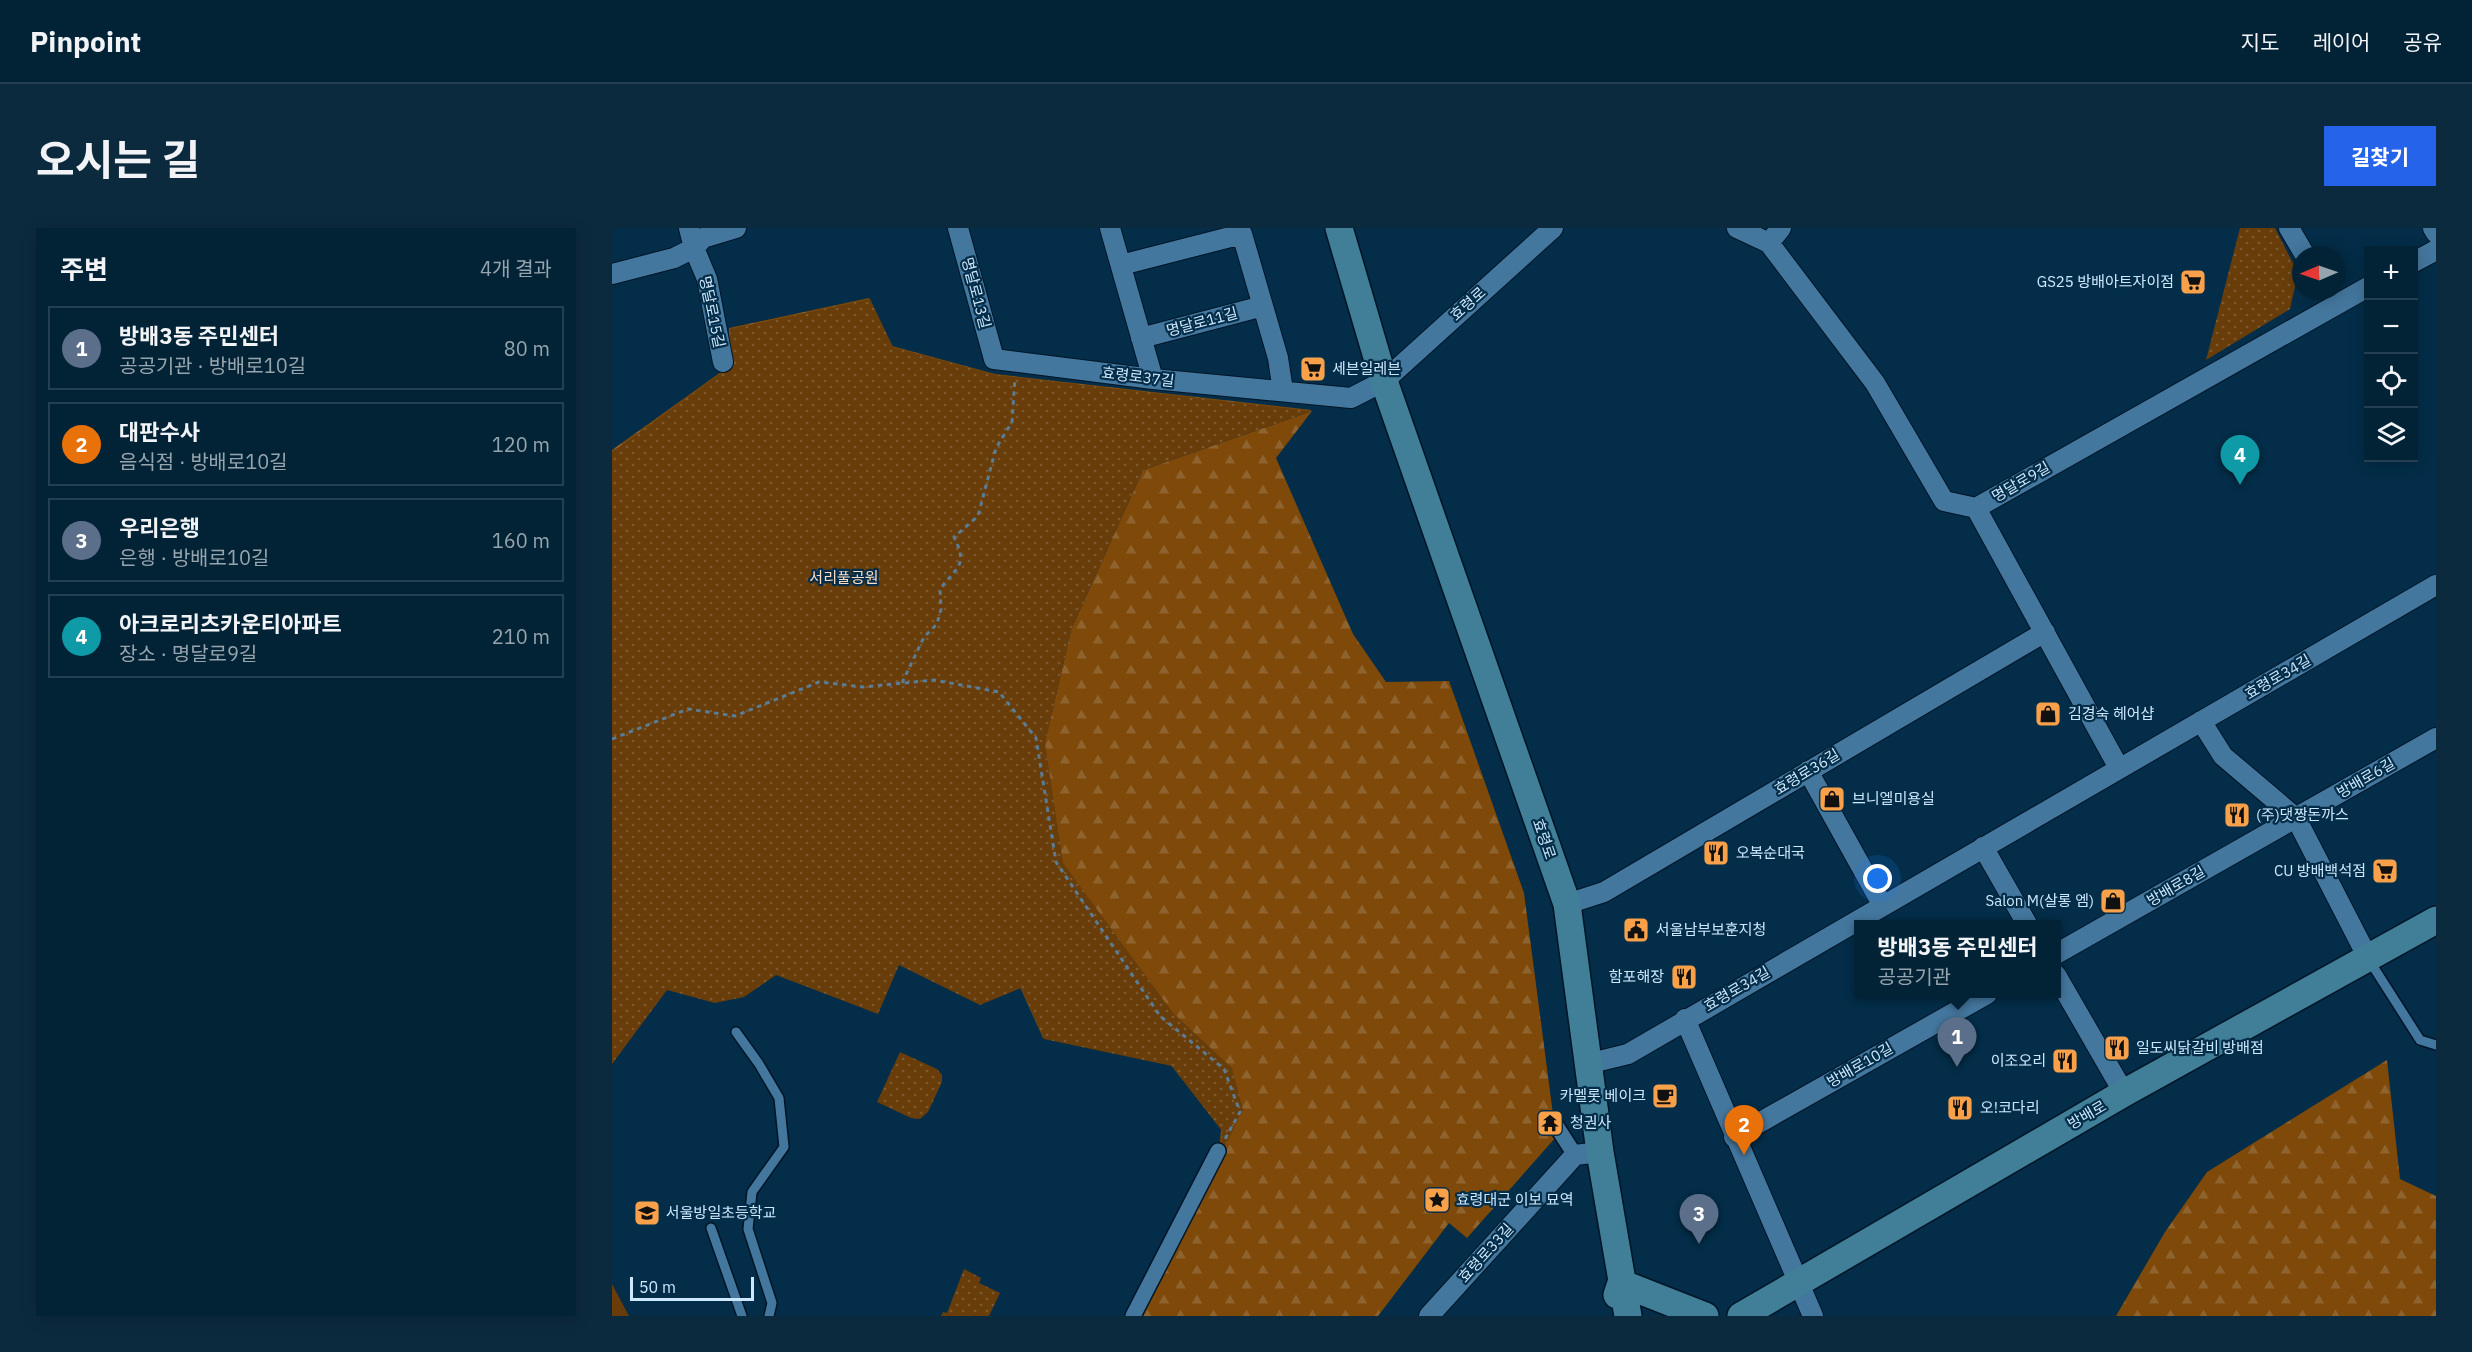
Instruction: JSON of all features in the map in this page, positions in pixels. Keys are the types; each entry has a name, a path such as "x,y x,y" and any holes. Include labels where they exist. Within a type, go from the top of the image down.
{"main road":[{"name":"효령로","path":"1339,228 1384,381 1567,904 1587,1064 1587,1153 1628,1316"},
{"name":"방배로","path":"1741,1316 2124,1093 2436,920"},
{"path":"1609,1316 1621,1283 1704,1316"}],"street":[{"name":"명달로15길","path":"689,228 694,248 707,279 723,362"},
{"path":"612,274 674,258 694,248 703,238 736,228"},
{"name":"명달로13길","path":"958,228 994,359"},
{"path":"1110,228 1153,379"},
{"name":"효령로","path":"1384,381 1553,228"},
{"name":"명달로9길","path":"1737,228 1775,236 1875,383 1944,501 1976,508 2328,300"},
{"path":"2289,228 2300,246"},
{"path":"2433,228 2436,233"},
{"path":"1120,265 1242,234 1278,358 1283,391"},
{"path":"2418,260 2436,250"},
{"name":"명달로9길","path":"2346,294 2364,288"},
{"name":"명달로11길","path":"1141,338 1263,306"},
{"name":"효령로37길","path":"994,359 1153,379 1351,398 1384,381"},
{"path":"1976,508 2119,768"},
{"name":"효령로34길","path":"1858,920 2436,585"},
{"name":"효령로36길","path":"1567,904 1604,892 2045,632"},
{"path":"2201,721 2223,756 2296,818 2368,958"},
{"name":"방배로6길","path":"2296,818 2436,738"},
{"path":"1808,771 1883,906"},
{"name":"방배로8길","path":"2061,951 2296,818"},
{"path":"1983,847 2025,920"},
{"name":"효령로34길","path":"1587,1064 1628,1054 1684,1019 1854,922"},
{"path":"2061,984 2124,1093"},
{"name":"방배로10길","path":"1734,1137 1978,998"},
{"path":"1684,1019 1813,1316"},
{"path":"1550,1123 1555,1124 1587,1153"},
{"path":"1133,1316 1218,1151"},
{"name":"효령로33길","path":"1429,1316 1587,1153"}],"lane":[{"path":"2368,958 2420,1040 2436,1045"},
{"path":"736,1032 759,1064 779,1098 784,1147 752,1192 748,1229 772,1303 769,1316"},
{"path":"711,1228 742,1316"}],"path":[{"path":"902,683 924,636 937,624 941,609 940,589 960,564 962,554 954,537 978,516 996,448 1012,422 1015,362"},
{"path":"612,739 688,709 735,716 819,682 864,687 934,680 999,693 1036,738 1056,862 1160,1016 1224,1069 1240,1112 1218,1151"}],"green space":[{"path":"2240,228 2275,228 2292,261 2290,309 2206,360"},
{"path":"869,298 892,346 995,374 1312,410 1142,469 1070,629 1045,743 1071,630 1143,470 1312,411 1276,458 1353,634 1386,682 1449,681 1524,893 1556,1137 1467,1238 1449,1223 1378,1316 1139,1316 1219,1155 1221,1129 1171,1065 1043,1038 1020,987 898,964 664,983 612,1049 612,450 728,367 729,328"},
{"name":"서리풀공원","path":"870,299 893,347 996,375 1312,411 1143,470 1071,630 1045,743 1063,863 1173,1013 1232,1068 1243,1110 1220,1156 1222,1131 1172,1066 1044,1039 1021,988 980,1005 899,965 878,1014 776,975 744,997 715,1003 667,990 612,1064 612,452 728,368 730,329"},
{"path":"900,1052 937,1069 942,1075 942,1082 928,1112 920,1119 911,1118 877,1102"},
{"path":"2387,1060 2400,1179 2436,1196 2436,1316 2116,1316 2165,1232 2207,1172"},
{"path":"964,1269 981,1278 979,1283 1000,1293 989,1316 941,1316 943,1312 947,1313"},
{"path":"612,1284 629,1316 612,1316"}],"place":[{"name":"GS25 방배아트자이점","path":"2193,282"},
{"name":"세븐일레븐","path":"1313,369"},
{"name":"아크로리츠카운티아파트","path":"2240,485"},
{"name":"김경숙 헤어샵","path":"2048,714"},
{"name":"브니엘미용실","path":"1832,799"},
{"name":"(주)댓짱돈까스","path":"2237,815"},
{"name":"오복순대국","path":"1716,853"},
{"name":"CU 방배백석점","path":"2385,871"},
{"name":"Salon M(살롱 엠)","path":"2113,901"},
{"name":"서울남부보훈지청","path":"1636,930"},
{"name":"함포해장","path":"1684,977"},
{"name":"일도씨닭갈비 방배점","path":"2117,1048"},
{"name":"이조오리","path":"2065,1061"},
{"name":"방배3동 주민센터","path":"1957,1067"},
{"name":"카멜롯 베이크","path":"1665,1096"},
{"name":"오!코다리","path":"1960,1108"},
{"name":"청권사","path":"1550,1123"},
{"name":"대판수사","path":"1744,1155"},
{"name":"효령대군 이보 묘역","path":"1437,1200"},
{"name":"서울방일초등학교","path":"647,1213"},
{"name":"우리은행","path":"1699,1244"}]}
